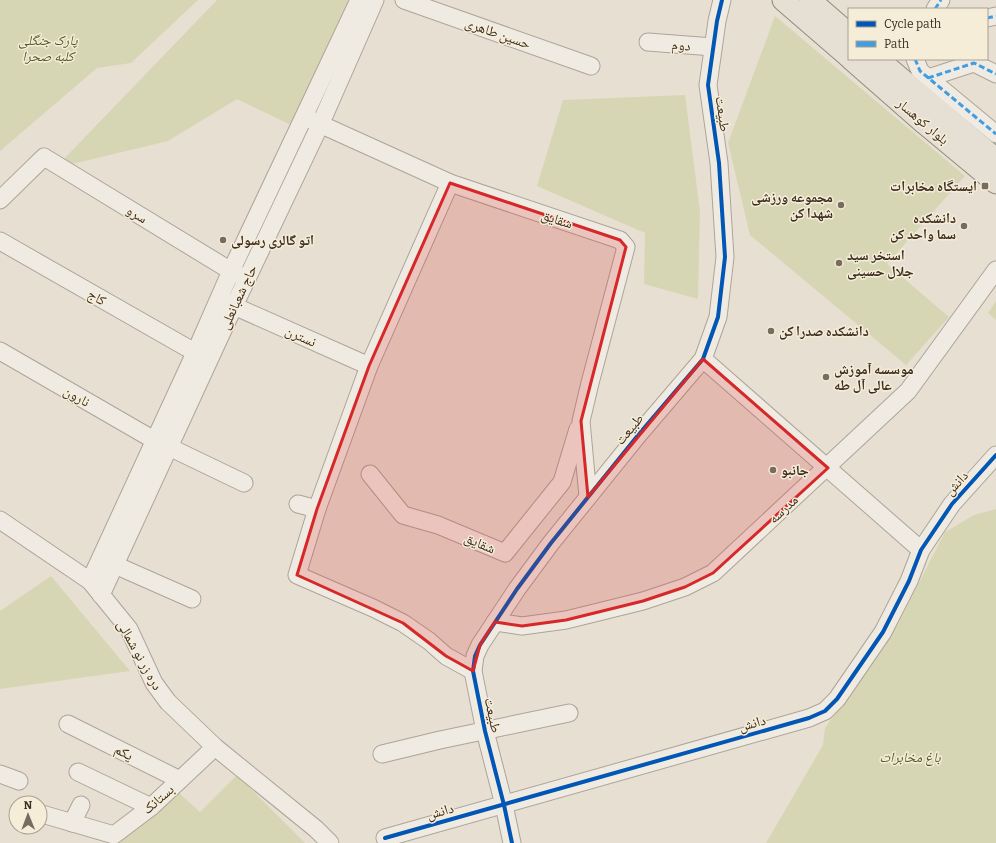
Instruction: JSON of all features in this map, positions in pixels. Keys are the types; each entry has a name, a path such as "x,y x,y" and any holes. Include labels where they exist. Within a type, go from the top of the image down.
{"main road":[{"name":"بلوار کوهسار","path":"783,0 843,44"},
{"name":"بلوار کوهسار","path":"810,0 843,44"},
{"name":"بلوار کوهسار","path":"859,60 925,124 996,183"},
{"name":"بلوار کوهسار","path":"879,60 996,159"}],"street":[{"name":"حاج شعبانعلی","path":"202,356 218,299 230,270 359,0"},
{"name":"حاج شعبانعلی","path":"101,595 115,565 162,444 202,356 234,306 320,125 375,0"},
{"name":"حسین طاهری","path":"404,0 591,66"},
{"name":"طبیعت","path":"512,843 485,731 473,671 475,656 480,645 517,589 551,543 703,359 718,317 725,257 719,163 708,85 717,21 722,0"},
{"name":"دوم","path":"648,42 713,47"},
{"path":"915,60 920,71 996,134"},
{"path":"928,78 974,61 996,74"},
{"name":"شقایق","path":"304,116 320,125 450,183 620,240 626,247 581,421 562,482 504,553 438,525 403,515 370,474"},
{"name":"سرو","path":"0,200 44,157 230,270 247,278"},
{"path":"450,183 369,366 317,509 297,575 404,623 429,641 446,656 473,671"},
{"name":"کاج","path":"0,241 202,356"},
{"name":"مدرسه","path":"495,622 522,626 566,620 642,601 685,587 713,574 828,468 908,391 996,270"},
{"name":"نسترن","path":"218,299 369,366"},
{"name":"نارون","path":"0,351 162,444 244,483"},
{"path":"703,359 921,550"},
{"name":"شقایق","path":"581,421 588,497"},
{"name":"حاج شعبانعلی","path":"90,581 162,444"},
{"name":"دانش","path":"386,838 808,718 825,711 837,699 882,632 910,581 921,550 952,504 996,455"},
{"path":"298,504 317,509"},
{"name":"دره زر نو شمالی","path":"0,520 90,581 129,629 154,683 168,702 215,747 316,829 330,843"},
{"path":"115,565 192,599"},
{"path":"382,754 569,713"},
{"name":"یکم","path":"68,724 180,780"},
{"name":"بستانک","path":"72,823 114,835 151,807 215,747"},
{"path":"78,772 151,807"},
{"path":"0,774 20,781"},
{"path":"48,816 72,823 81,804"}],"highlighted area":[{"path":"450,183 620,240 626,247 581,421 588,497 703,359 828,468 713,573 685,587 643,601 566,620 522,626 495,622 480,645 473,671 446,656 403,623 297,575 317,509 369,366"}],"green space":[{"name":"پارک جنگلی کلبه صحرا","path":"0,0 198,0 131,63 97,68 0,151"},
{"path":"217,0 350,0 291,125 237,99 168,141 64,166 60,163"},
{"name":"مجموعه ورزشی شهدا کن","path":"775,16 965,176 887,264 949,317 906,365 750,235 728,143"},
{"path":"685,95 700,211 698,299 644,284 645,233 537,186 563,100"},
{"path":"996,301 996,320 988,313"},
{"name":"باغ مخابرات","path":"996,509 996,843 766,843 823,745 825,728 897,626 945,532 974,515"},
{"path":"51,576 130,671 0,689 0,611"},
{"path":"237,775 305,843 116,843 179,793 200,812"}],"marked path":[{"path":"936,8 941,0"},
{"path":"988,18 996,16"},
{"path":"915,60 920,71 996,134"},
{"path":"928,78 974,63 996,74"}],"cycle path":[{"path":"512,843 485,731 473,671 475,656 480,645 517,589 551,543 639,434 703,359 718,317 725,257 719,163 708,85 717,21 722,0"},
{"path":"385,838 809,718 825,711 837,699 883,632 909,581 921,550 952,504 996,455"}],"place":[{"name":"ایستگاه مخابرات","path":"985,186"},
{"name":"مجموعه ورزشی شهدا کن","path":"841,205"},
{"name":"دانشکده سما واحد کن","path":"964,226"},
{"name":"اتو گالری رسولی","path":"223,240"},
{"name":"استخر سید جلال حسینی","path":"839,263"},
{"name":"دانشکده صدرا کن","path":"771,331"},
{"name":"موسسه آموزش عالی آل طه","path":"826,377"},
{"name":"جانبو","path":"773,470"}]}
